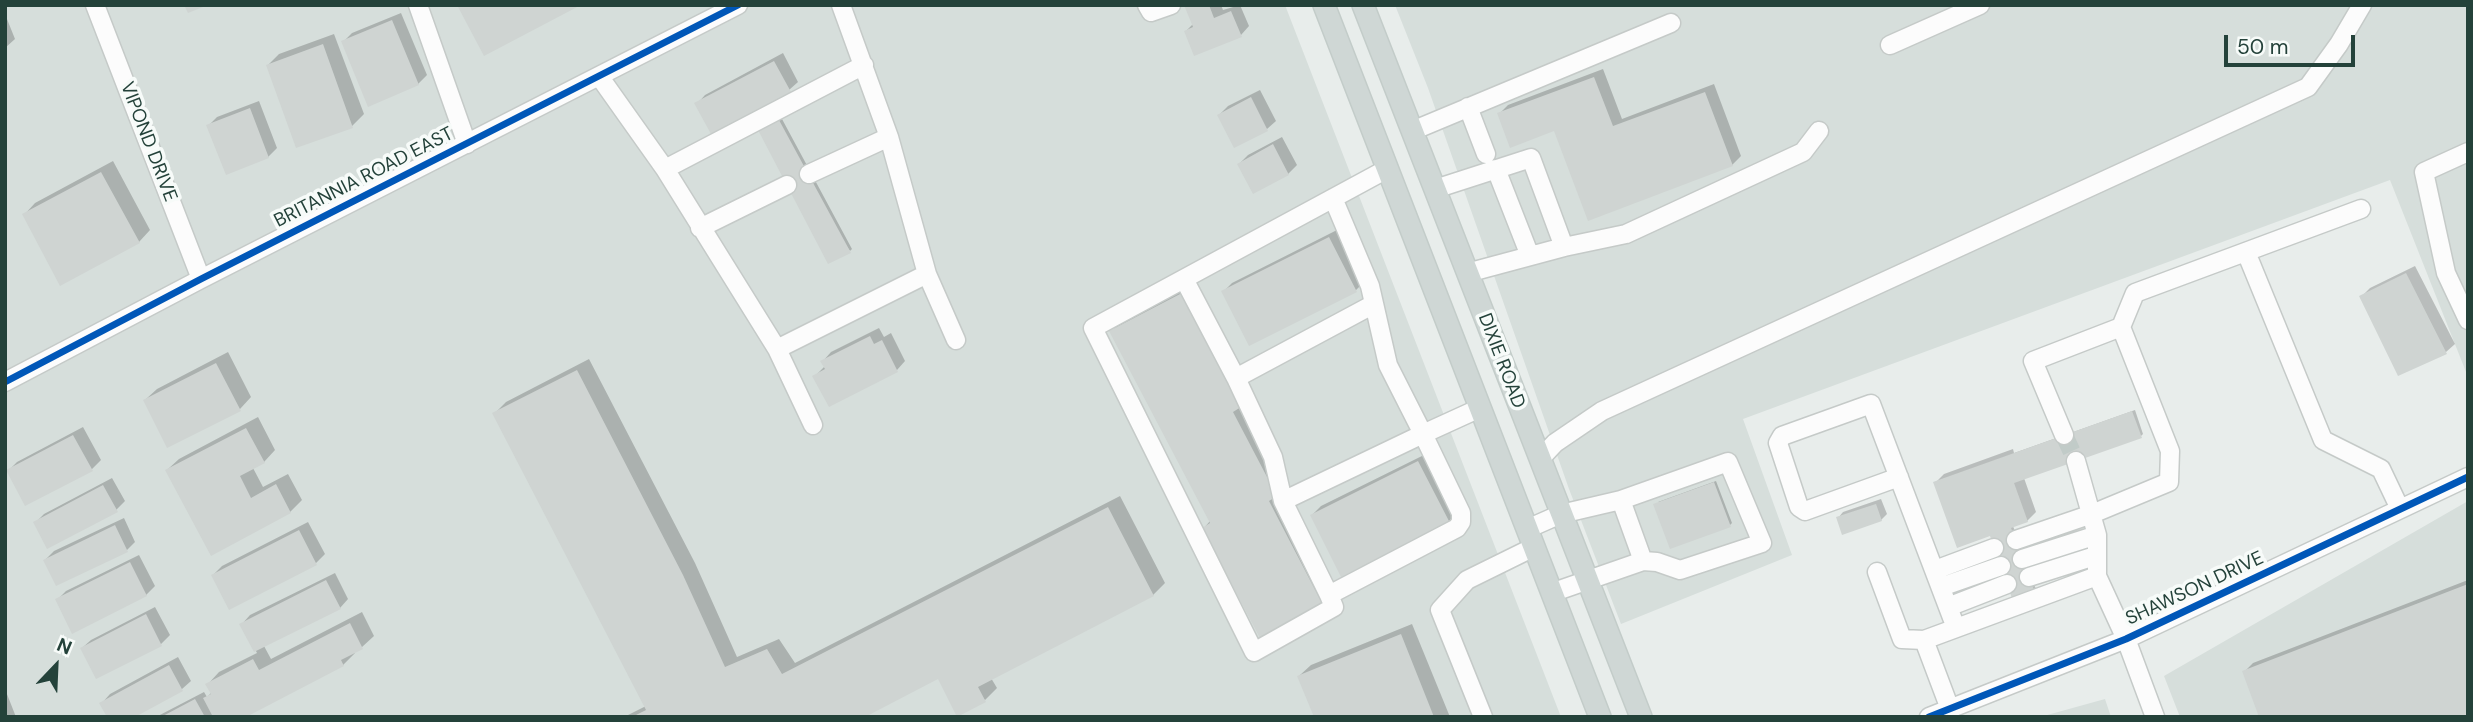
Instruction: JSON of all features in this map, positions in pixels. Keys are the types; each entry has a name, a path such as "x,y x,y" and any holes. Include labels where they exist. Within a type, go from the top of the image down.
{"main road":[{"name":"DIXIE ROAD","path":"1324,5 1600,717"},
{"name":"DIXIE ROAD","path":"1363,5 1641,717"}],"street":[{"name":"VIPOND DRIVE","path":"95,5 201,279"},
{"path":"418,5 467,144"},
{"name":"BRITANNIA ROAD EAST","path":"5,382 738,5"},
{"path":"841,5 889,137 927,274 956,340"},
{"path":"1890,45 1980,5"},
{"path":"1540,459 1555,443 1602,411 2308,87 2339,44 2362,5"},
{"path":"1412,131 1671,23"},
{"path":"665,169 864,65"},
{"path":"599,76 665,169 776,349 814,425"},
{"path":"1468,107 1530,256"},
{"path":"1467,273 1564,247 1626,234 1803,152 1819,131"},
{"path":"809,174 889,137"},
{"path":"2468,152 2424,172 2446,273 2468,320"},
{"path":"1435,189 1491,162 1531,158 1564,247"},
{"path":"1184,279 1236,378 1273,457 1283,501 1334,607 1254,652 1093,328 1387,169"},
{"path":"700,228 787,184"},
{"path":"1329,596 1457,528 1461,522 1461,513 1388,365 1370,286 1333,198"},
{"path":"2016,540 2092,514 2169,482 2170,451 2121,327 2135,293 2361,209"},
{"path":"2246,252 2323,440 2381,469 2400,509"},
{"path":"776,349 927,274"},
{"path":"1236,378 1374,304"},
{"path":"2064,435 2033,361 2121,327"},
{"path":"1899,477 1805,511 1799,507 1778,443 1782,436 1871,404 1935,570 1956,628"},
{"path":"1283,501 1480,408"},
{"path":"2076,461 2097,535 2097,576 2126,639 2155,717"},
{"path":"1483,717 1440,610 1467,580 1562,514 1621,500 1728,462 1762,543 1680,570 1657,562 1643,561 1551,593"},
{"name":"SHAWSON DRIVE","path":"1929,717 2126,639 2468,477"},
{"path":"1621,500 1643,561"},
{"path":"2022,559 2097,535"},
{"path":"1935,570 1994,548"},
{"path":"2029,577 2095,556"},
{"path":"1941,587 2001,566"},
{"path":"1877,572 1902,639 1924,640 2097,576"},
{"path":"1948,607 2007,584"},
{"path":"1924,640 1950,709"}],"shaded area":[{"path":"5,5 1285,5 1561,717 5,717"},
{"path":"1395,5 2468,5 2468,377 2390,180 1743,419 1792,555 1621,624 1569,489 1428,88"},
{"path":"2468,501 2468,717 2180,717 2164,676"},
{"path":"2105,699 2111,717 2040,717"}],"building":[{"path":"184,5 208,5 188,13"},
{"path":"457,5 581,5 484,56"},
{"path":"1184,5 1209,5 1214,18 1231,11 1242,37 1194,56 1184,31 1193,27"},
{"path":"392,20 419,85 368,107 341,41"},
{"path":"323,44 353,128 296,148 266,65"},
{"path":"774,61 791,92 711,134 694,103"},
{"path":"1594,77 1613,126 1705,92 1733,166 1588,221 1554,131 1510,148 1497,113"},
{"path":"1251,97 1268,131 1234,148 1217,115"},
{"path":"250,108 269,158 226,175 206,125"},
{"path":"779,120 851,253 828,264 758,130"},
{"path":"1273,144 1289,175 1253,194 1237,164"},
{"path":"101,172 140,243 60,286 22,214"},
{"path":"1329,237 1357,292 1249,346 1221,291"},
{"path":"2406,273 2447,354 2398,376 2359,296"},
{"path":"1182,293 1241,407 1233,412 1277,496 1269,501 1324,607 1261,640 1202,528 1210,523 1109,331"},
{"path":"870,336 874,344 882,340 898,372 829,407 812,376 825,369 820,361"},
{"path":"216,363 241,411 167,448 143,400"},
{"path":"577,370 683,575 725,667 767,649 782,674 1108,507 1154,596 978,687 986,702 957,717 938,679 865,717 632,717 646,710 492,413"},
{"path":"2132,411 2142,438 2014,483 2028,522 2011,528 2036,596 2014,604 1990,536 1957,548 1933,482"},
{"path":"246,428 265,463 240,476 251,498 276,484 291,513 211,556 165,470"},
{"path":"73,435 93,471 25,506 6,470"},
{"path":"1418,461 1450,523 1341,577 1310,515"},
{"path":"1714,482 1731,527 1670,549 1653,504"},
{"path":"103,485 118,512 47,549 33,522"},
{"path":"1876,504 1882,521 1842,535 1836,517"},
{"path":"115,525 128,552 56,586 43,560"},
{"path":"299,530 317,565 229,610 211,575"},
{"path":"130,562 147,596 72,634 55,599"},
{"path":"326,580 341,609 254,652 239,624"},
{"path":"2468,584 2468,717 2259,717 2242,671"},
{"path":"146,614 162,646 96,679 80,648"},
{"path":"350,623 363,649 341,660 344,666 246,717 213,717 203,698 211,694 205,684 253,659 259,670"},
{"path":"1401,634 1434,717 1314,717 1297,676"},
{"path":"169,665 183,691 135,717 107,717 99,703"},
{"path":"195,699 205,717 161,717"}],"tunnel":[{"path":"2064,435 2076,461"}],"cycle path":[{"path":"5,382 738,5"},
{"path":"1929,717 2126,639 2468,477"}]}
